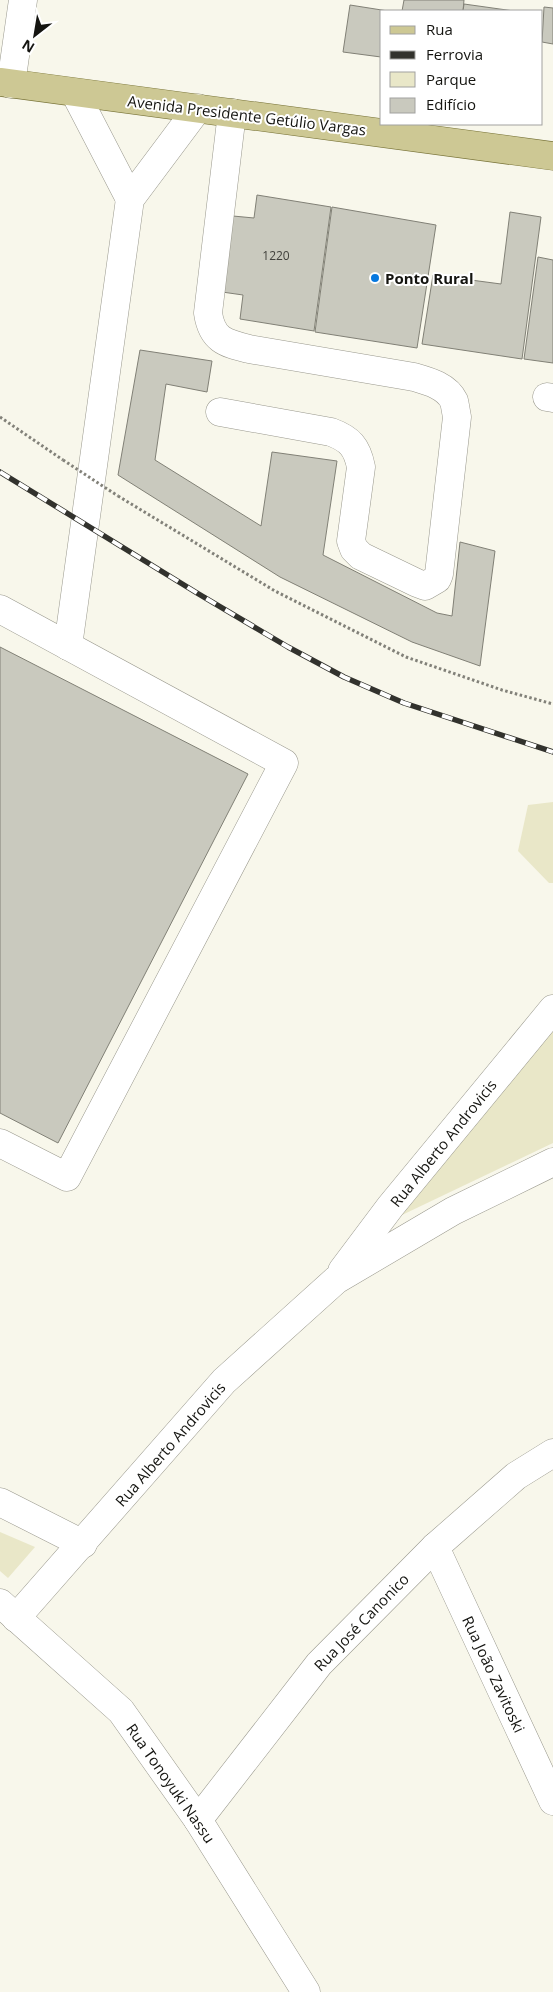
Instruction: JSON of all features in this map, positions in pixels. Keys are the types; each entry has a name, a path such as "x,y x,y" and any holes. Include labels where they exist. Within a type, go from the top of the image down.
{"main road":[{"name":"Avenida Presidente Getúlio Vargas","path":"5,83 553,156"}],"street":[{"path":"5,83 23,0"},
{"path":"75,93 130,198"},
{"path":"68,646 130,198 198,108"},
{"path":"220,412 331,432 343,436 359,455 360,467 351,541 354,549 361,556 425,586 437,579 456,417 453,400 443,388 430,381 414,377 249,349 230,344 218,336 210,326 209,304 232,113"},
{"path":"0,609 284,763 66,1177 0,1143"},
{"name":"Rua Alberto Androvicis","path":"8,1611 82,1544 224,1381 336,1280 390,1207 553,1009"},
{"name":"Rua Alberto Androvicis","path":"336,1280 453,1211 553,1162"},
{"name":"Rua José Canonico","path":"198,1820 319,1664 435,1547 516,1476 553,1453"},
{"path":"0,1502 82,1544"},
{"name":"Rua João Zavitoski","path":"435,1547 553,1801"},
{"name":"Rua Tonoyuki Nassu","path":"8,1611 121,1711 198,1820 306,1992"}],"path":[{"path":"0,417 118,496 275,592 406,657 502,690 553,704"}],"green space":[{"path":"553,802 553,883 549,883 518,851 528,805"},
{"path":"553,1003 553,1143 402,1215 499,1065"},
{"path":"0,1532 35,1547 8,1578 0,1571"}],"building":[{"path":"404,0 464,0 463,10 402,10"},
{"path":"464,4 507,10 463,10"},
{"path":"350,5 382,10 380,10 380,57 343,52"},
{"path":"544,7 553,8 553,44 543,42"},
{"path":"257,195 331,207 314,331 240,319 243,295 222,292 233,216 254,218"},
{"name":"Ponto Rural","path":"332,207 436,225 417,348 315,332"},
{"path":"510,212 541,217 522,359 422,344 433,275 501,284"},
{"path":"538,257 553,260 553,363 524,359"},
{"path":"140,350 212,361 207,392 166,384 155,460 261,526 272,452 337,461 323,555 437,613 452,616 460,542 495,551 480,666 412,642 280,577 118,475"},
{"path":"0,647 248,774 58,1143 0,1113"}],"railway":[{"path":"0,472 197,593 288,647 344,677 404,703 553,752"}],"place":[{"name":"Ponto Rural","path":"375,278"}]}
